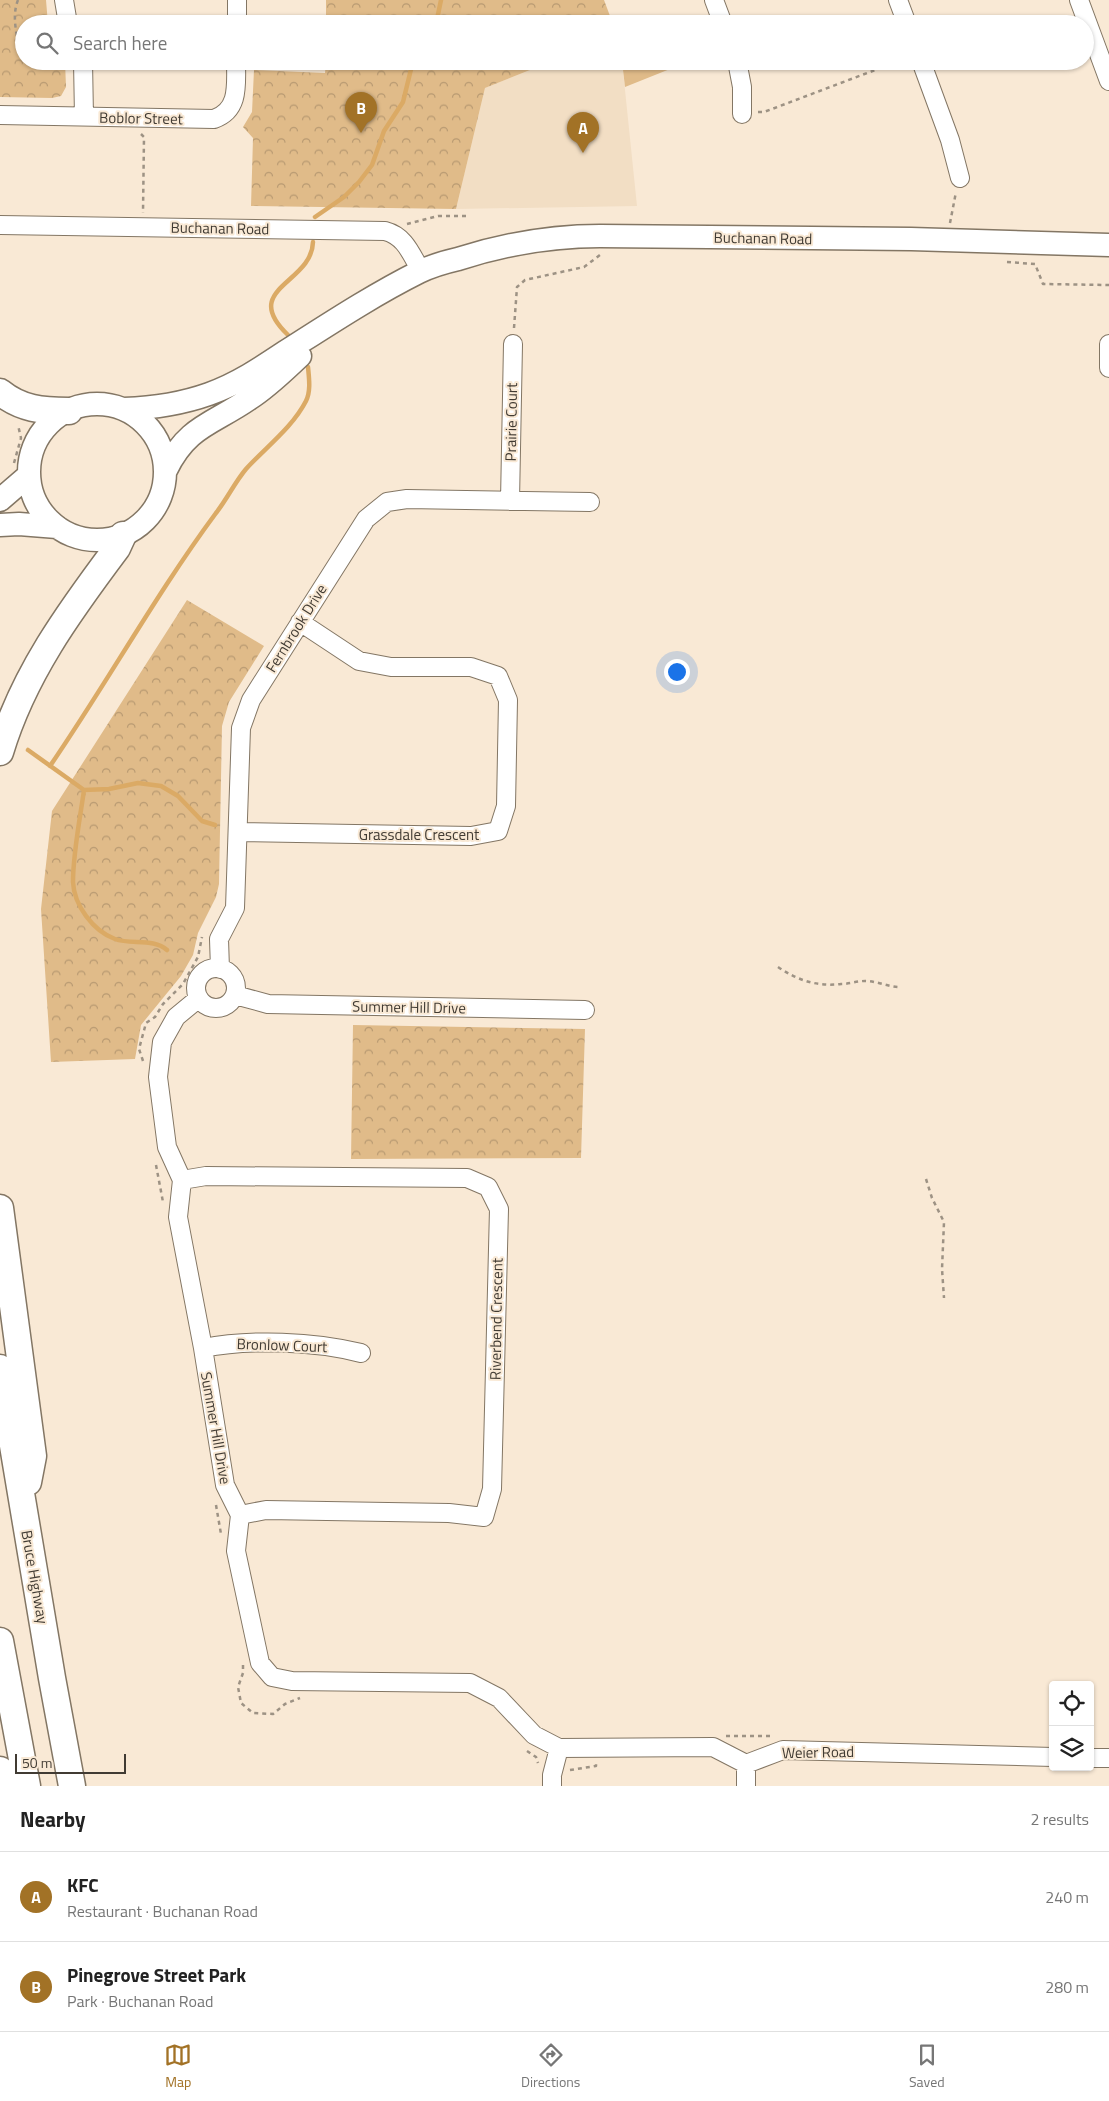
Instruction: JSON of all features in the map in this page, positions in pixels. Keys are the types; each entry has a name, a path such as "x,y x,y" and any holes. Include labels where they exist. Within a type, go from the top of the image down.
{"highway":[{"path":"5,396 24,407 38,410 69,410"},
{"path":"0,752 13,714 42,654 67,616 117,548 123,535"},
{"path":"0,1208 33,1456 23,1509"},
{"name":"Bruce Highway","path":"0,1368 72,1786"},
{"path":"0,1641 27,1786"},
{"path":"0,1770 4,1786"}],"main road":[{"name":"Buchanan Road","path":"124,410 146,409 176,404 211,394 261,368 372,297 421,271 479,252 514,244 572,236 911,239 1109,244"},
{"name":"Buchanan Road","path":"166,470 179,447 200,427 258,393 372,297"},
{"path":"0,500 31,455 39,437 52,421 69,410 96,404 124,410 140,420 154,434 162,451 166,470 162,493 156,507 140,525 123,535 104,540 84,539 57,527 19,524 0,525"},
{"path":"21,470 39,508 57,527"}],"street":[{"path":"64,0 66,15"},
{"path":"237,0 237,15"},
{"path":"714,0 720,15"},
{"path":"898,0 904,15"},
{"path":"1079,0 1085,15"},
{"path":"1094,40 1109,81"},
{"path":"83,70 84,117"},
{"name":"Boblor Street","path":"0,115 209,119 221,117 230,108 235,99 236,70"},
{"path":"739,70 742,86 742,114"},
{"path":"924,70 950,140 960,178"},
{"name":"Buchanan Road","path":"0,225 143,226 385,231 394,233"},
{"path":"394,233 406,246 421,271"},
{"name":"Prairie Court","path":"510,501 513,344"},
{"path":"1109,344 1109,368"},
{"name":"Fernbrook Drive","path":"220,969 219,939 235,908 241,728 251,700 366,518 387,502 407,499 590,502"},
{"name":"Grassdale Crescent","path":"239,832 471,836 498,831 506,806 508,700 498,676 471,667 391,667 359,661 300,622"},
{"path":"220,969 226,971 233,979 236,985 235,995 224,1006 211,1008 198,998 196,992 198,979 208,970 220,969"},
{"name":"Summer Hill Drive","path":"235,995 268,1004 585,1010"},
{"path":"182,1180 167,1147 158,1077 162,1042 176,1017 198,998"},
{"name":"Riverbend Crescent","path":"182,1180 206,1176 467,1178 488,1187 498,1210 492,1489 484,1517 449,1513 266,1510 240,1515"},
{"name":"Summer Hill Drive","path":"182,1180 178,1216 203,1348 225,1485 240,1515"},
{"name":"Bronlow Court","path":"203,1348 244,1343 332,1346 361,1353"},
{"path":"240,1515 236,1551 260,1663 272,1677 292,1681 470,1683 499,1698 534,1735 559,1748 713,1747 746,1764 746,1786"},
{"path":"553,1777 559,1748"},
{"name":"Weier Road","path":"746,1764 783,1750 1049,1757"},
{"path":"1094,1758 1109,1758"}],"path":[{"path":"15,15 18,0"},
{"path":"742,114 764,112 875,70"},
{"path":"139,131 144,137 143,226"},
{"path":"950,226 951,212 960,178"},
{"path":"394,233 408,223 438,216 467,216"},
{"path":"513,344 517,287 525,280 584,268 603,253"},
{"path":"1007,262 1035,264 1043,284 1109,285"},
{"path":"5,396 5,411 17,423 21,438 19,449 21,470"},
{"path":"143,1062 139,1049 146,1023 155,1017 163,1004 182,984 198,957 203,934"},
{"path":"778,967 794,978 818,984 840,985 867,981 888,987 900,987"},
{"path":"155,1158 164,1206"},
{"path":"926,1180 932,1198 944,1222 942,1269 944,1298"},
{"path":"214,1497 221,1535"},
{"path":"243,1659 243,1673 238,1687 240,1703 253,1714 273,1714 285,1704 301,1697"},
{"path":"725,1736 774,1736"},
{"path":"526,1750 536,1757 539,1767 553,1777 566,1770 596,1766 597,1749"}],"shaded area":[{"path":"530,70 623,70 637,206 456,209 485,88"}],"green space":[{"path":"0,0 46,0 47,15 15,15 15,70 65,70 66,87 61,96 52,98 0,97"},
{"path":"326,0 604,0 610,15 326,15"},
{"path":"254,70 325,73 325,70 530,70 485,88 456,209 251,206 253,138 243,127 252,112"},
{"path":"623,70 668,70 625,87"},
{"path":"187,600 264,646 229,702 222,726 219,884 216,897 198,933 193,955 181,976 141,1025 135,1059 51,1062 41,909 52,811"},
{"path":"353,1025 585,1029 581,1158 351,1159"}],"waterway":[{"path":"438,15 441,0"},
{"path":"315,217 344,197 372,165 384,131 403,102 411,70"},
{"path":"288,335 275,319 271,307 274,296 302,268 310,256 313,242"},
{"path":"50,766 152,607 238,479 286,429 300,411 309,393 308,367"},
{"path":"28,750 84,790 109,789 138,783 161,786 178,796 202,821 215,825"},
{"path":"84,790 73,871 74,891 81,908 92,924 115,939 156,944 167,950"}],"place":[{"name":"Pinegrove Street Park","path":"361,133"},
{"name":"KFC","path":"583,153"}]}
